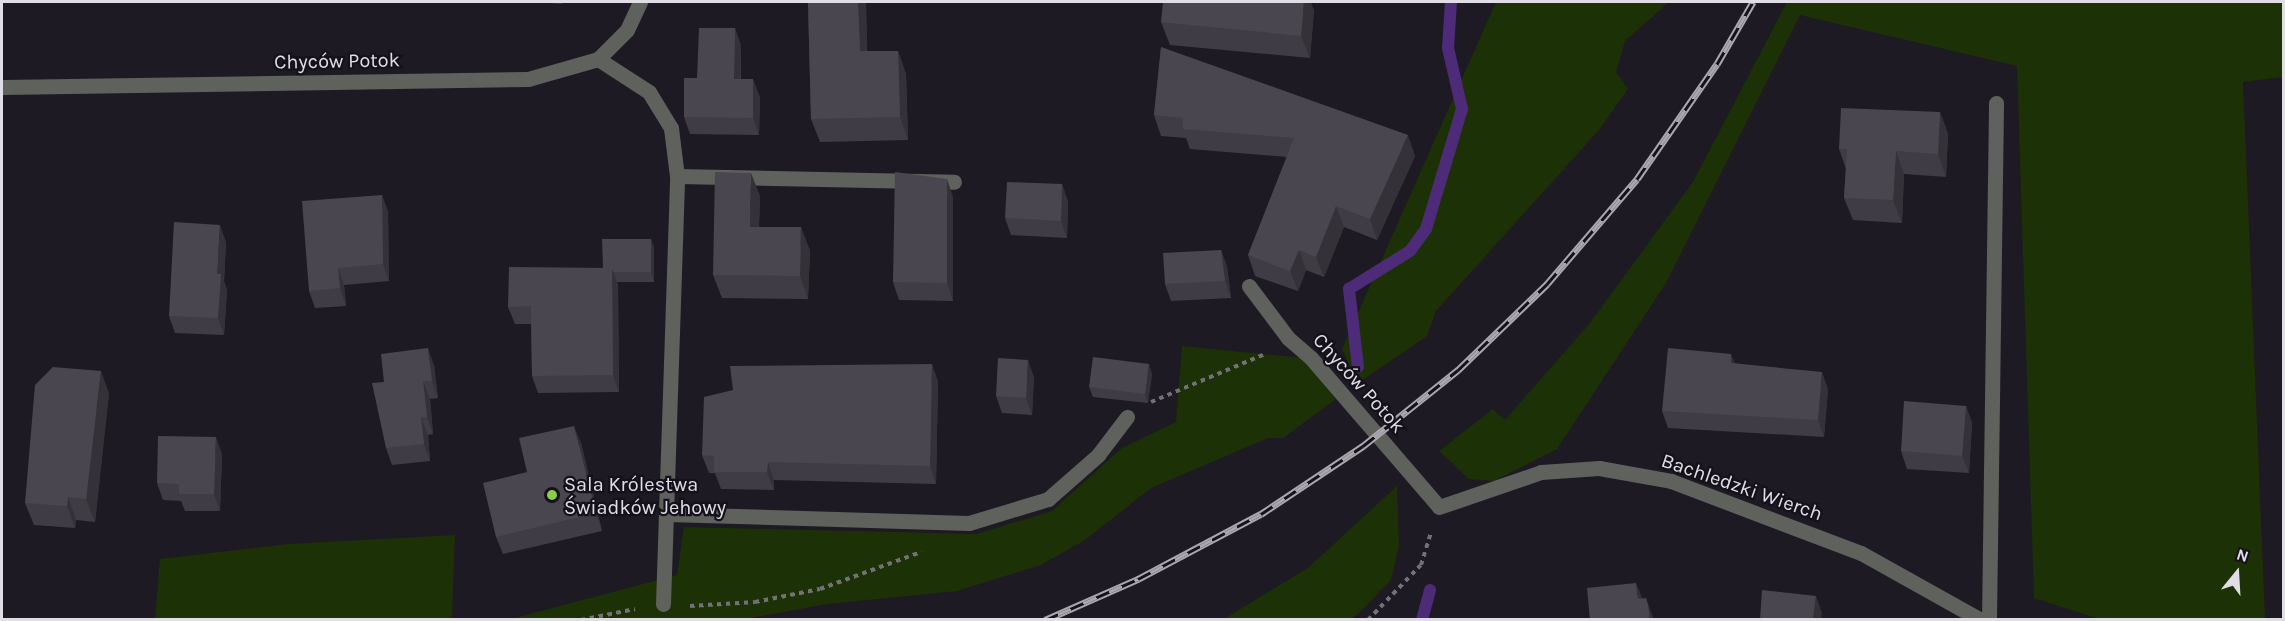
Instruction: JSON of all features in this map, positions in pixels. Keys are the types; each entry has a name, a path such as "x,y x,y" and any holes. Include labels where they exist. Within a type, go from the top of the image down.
{"street":[{"name":"Chyców Potok","path":"2,87 528,79 598,59 627,30 639,2"},
{"path":"598,59 649,92 670,129 677,176 663,604"},
{"path":"1989,620 1996,103"},
{"path":"677,176 954,182"},
{"name":"Chyców Potok","path":"1249,286 1287,338 1311,358 1439,507"},
{"path":"666,514 969,523 1048,499 1098,455 1127,417"},
{"name":"Bachledzki Wierch","path":"1439,507 1541,472 1599,468 1671,481 1861,553 1981,620"}],"path":[{"path":"1127,417 1252,362 1287,338"},
{"path":"1368,620 1421,565 1439,507"},
{"path":"581,620 663,604 755,602 820,589 925,550 951,523"}],"green space":[{"path":"1496,2 1669,2 1625,41 1616,72 1628,89 1599,130 1436,311 1427,336 1358,383 1342,349"},
{"path":"1787,2 2283,2 2283,77 2243,82 2265,619 2099,619 2034,598 2017,66 1800,15 1666,283 1557,449 1494,481 1469,479 1439,451 1493,409 1505,420 1590,323 1693,182"},
{"path":"1182,346 1303,358 1336,399 1283,438 1268,438 1151,488 1085,540 1041,565 957,591 827,604 745,619 507,620 677,575 684,527 976,534 1052,511 1122,448 1176,422"},
{"path":"1397,486 1399,546 1391,580 1359,613 1349,620 1224,619 1308,568"},
{"path":"455,535 452,619 155,619 160,559 289,544"}],"building":[{"path":"808,2 858,2 860,51 898,51 900,117 811,119"},
{"path":"1163,2 1304,2 1301,36 1161,22"},
{"path":"699,28 735,28 734,79 753,79 753,118 684,117 684,78 697,78"},
{"path":"1161,47 1408,135 1370,219 1336,206 1316,257 1299,250 1290,271 1248,255 1294,138 1183,129 1183,118 1154,115"},
{"path":"1841,108 1940,112 1938,154 1896,151 1893,200 1844,198 1847,149 1839,149"},
{"path":"715,172 751,173 750,227 801,227 800,276 713,275"},
{"path":"895,172 947,179 947,283 893,282"},
{"path":"1007,182 1062,184 1061,221 1005,218"},
{"path":"382,195 383,264 338,268 340,288 309,291 302,201"},
{"path":"174,222 220,225 217,274 221,274 218,318 169,316"},
{"path":"602,239 651,239 651,272 613,272 612,268 603,268"},
{"path":"1221,250 1225,281 1165,284 1163,253"},
{"path":"509,267 612,268 613,375 532,376 531,306 508,307"},
{"path":"428,348 432,381 423,381 427,417 421,417 424,444 386,448 372,383 384,382 381,354"},
{"path":"1668,348 1731,354 1731,363 1822,372 1818,420 1662,411"},
{"path":"1093,357 1149,364 1145,394 1089,387"},
{"path":"998,358 1028,360 1026,398 996,396"},
{"path":"932,364 930,466 768,462 767,472 714,472 714,456 702,455 704,397 733,390 730,366"},
{"path":"53,367 101,371 86,499 68,497 67,506 25,503 35,385"},
{"path":"1904,401 1966,406 1962,456 1901,451"},
{"name":"Sala Królestwa Świadków Jehowy","path":"574,426 596,513 496,537 483,483 527,472 519,438"},
{"path":"158,436 216,437 214,494 179,494 179,484 157,483"},
{"path":"1636,583 1638,599 1646,598 1650,620 1590,620 1587,588"},
{"path":"1762,590 1816,596 1813,620 1760,620"}],"waterway":[{"name":"Chyców Potok","path":"1358,367 1349,289 1410,251 1426,229 1462,109 1448,48 1451,2"},
{"name":"Chyców Potok","path":"1422,620 1430,590"}],"railway":[{"path":"1045,620 1138,579 1261,514 1363,446 1458,370 1547,284 1637,179 1717,64 1753,2"}],"place":[{"name":"Sala Królestwa Świadków Jehowy","path":"552,495"}]}
